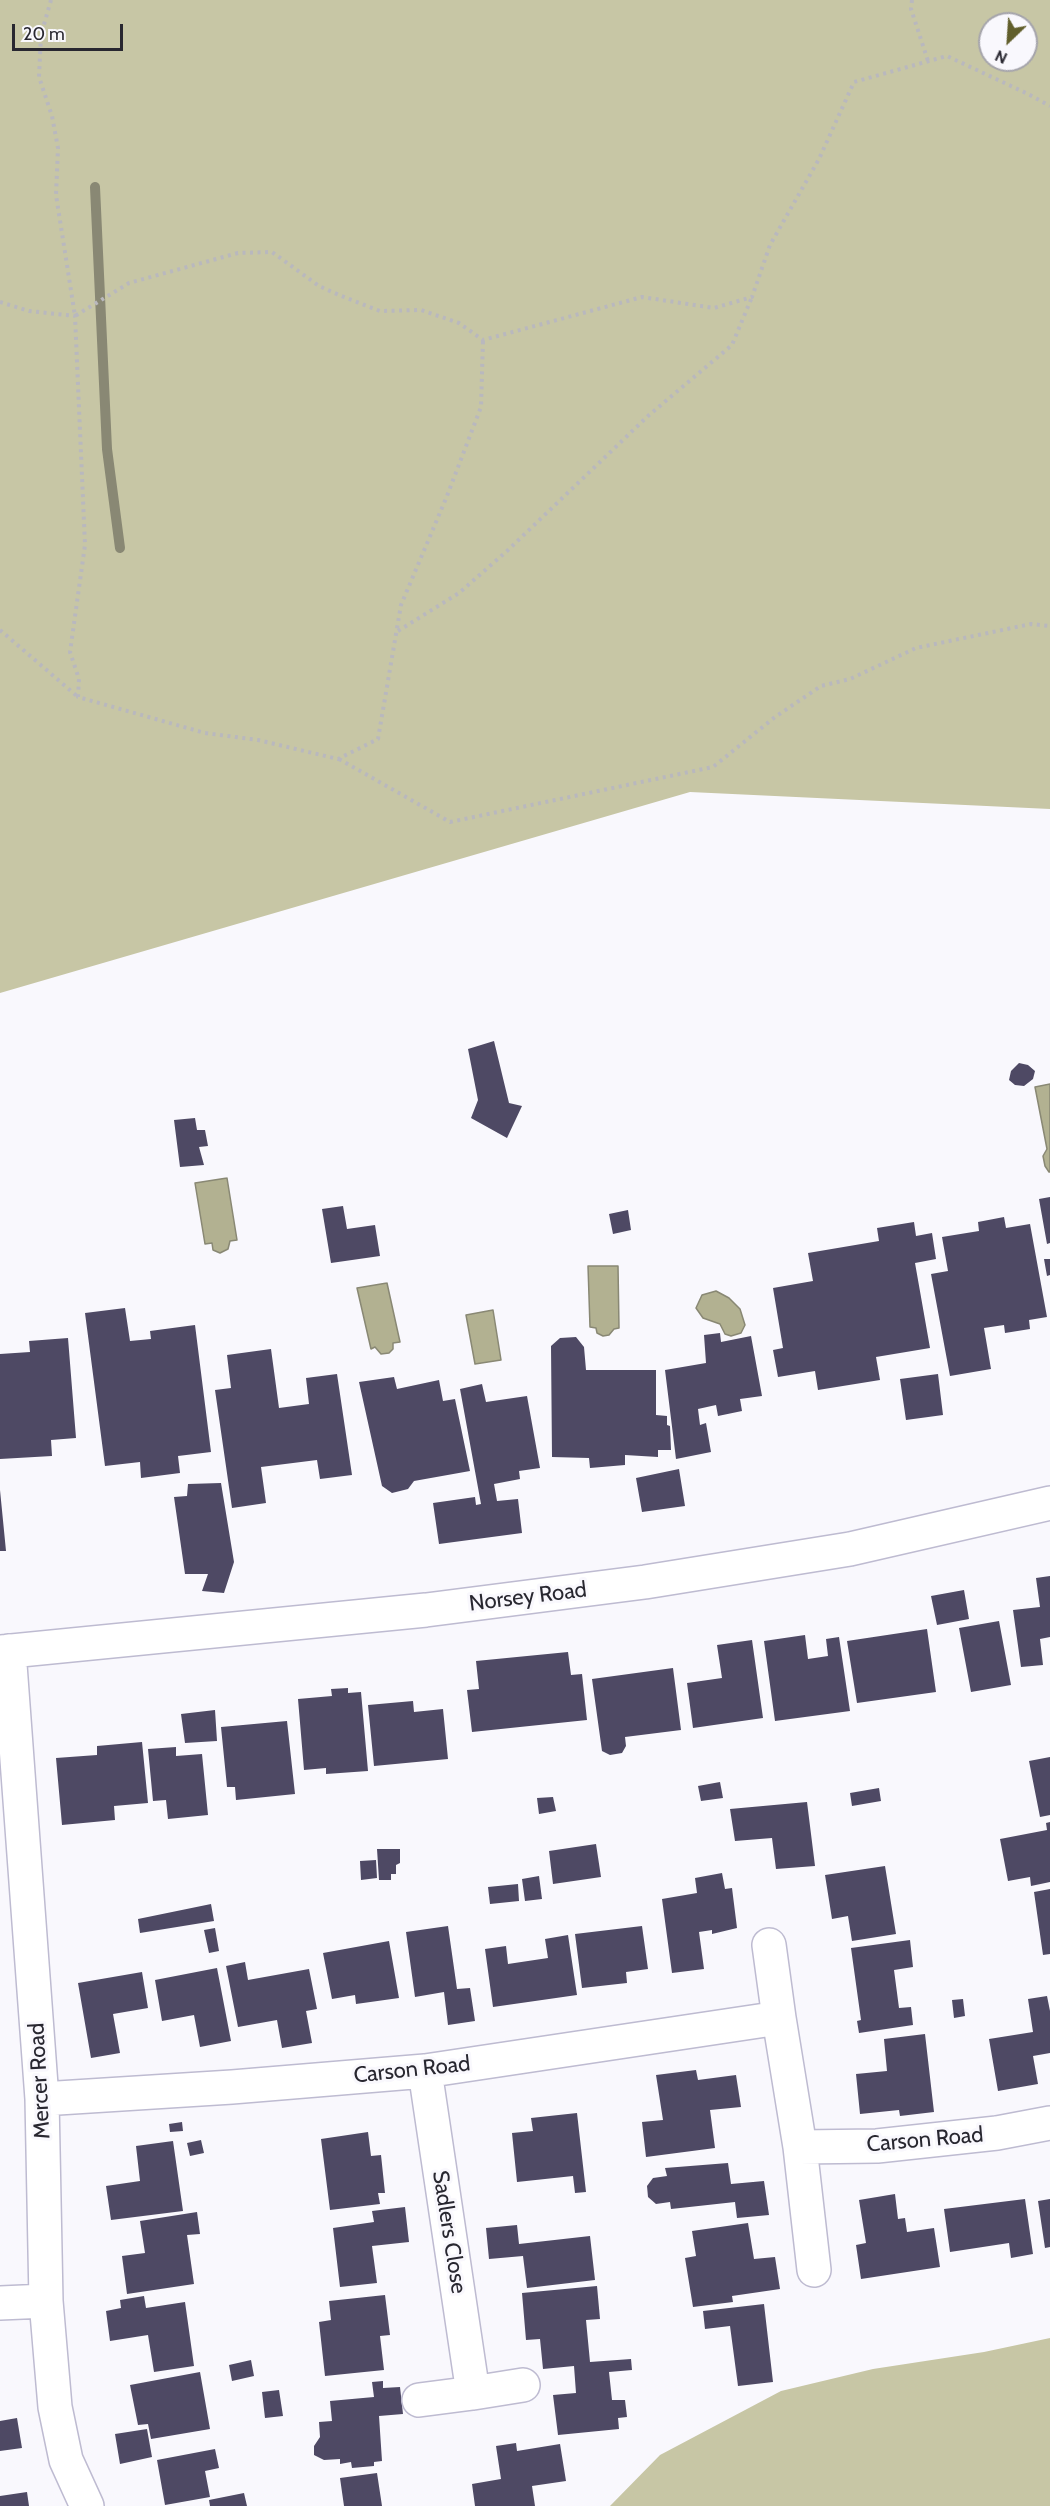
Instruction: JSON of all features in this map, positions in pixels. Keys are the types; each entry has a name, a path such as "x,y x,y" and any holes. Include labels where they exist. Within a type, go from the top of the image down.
{"street":[{"name":"Norsey Road","path":"4,1652 426,1610 645,1582 850,1549 1050,1503"},
{"name":"Mercer Road","path":"4,1652 42,2098 46,2301 55,2407 66,2460 87,2506"},
{"path":"769,1945 800,2147 814,2270"},
{"name":"Carson Road","path":"42,2098 232,2087 425,2071 779,2018"},
{"name":"Sadlers Close","path":"425,2071 473,2393"},
{"name":"Carson Road","path":"800,2147 877,2146 997,2133 1050,2123"},
{"path":"0,2303 46,2301"},
{"path":"419,2400 523,2385"}],"path":[{"path":"51,0 41,35 39,77 52,116 58,148 56,195 75,316 85,545 70,652 79,680 78,698"},
{"path":"912,0 911,9 928,61"},
{"path":"397,631 467,586 507,551 648,416 732,345 752,297 770,244 819,159 854,82 947,56 1028,93 1050,106"},
{"path":"0,302 29,311 75,316 129,283 238,253 272,252 319,286 339,295 380,311 421,310 459,323 483,340"},
{"path":"483,340 642,297 714,309 752,297"},
{"path":"338,759 378,739 401,606 481,407 483,340"},
{"path":"0,630 78,698 205,733 258,741 338,759 450,822 713,767 775,717 821,686 850,679 916,648 1031,624 1050,626"}],"shaded area":[{"path":"0,0 1050,0 1050,809 690,792 0,993"},
{"path":"1050,1084 1049,1172 1043,1156 1047,1149 1035,1087"},
{"path":"227,1178 237,1240 230,1241 228,1249 220,1253 213,1250 212,1243 205,1244 195,1183"},
{"path":"588,1266 618,1266 619,1328 614,1329 609,1335 603,1336 597,1333 596,1328 590,1327"},
{"path":"387,1283 400,1342 393,1343 393,1349 389,1353 381,1354 375,1347 371,1349 357,1288"},
{"path":"716,1291 729,1298 740,1309 745,1325 741,1333 731,1336 725,1334 720,1324 703,1318 696,1308 702,1295"},
{"path":"493,1310 501,1360 475,1364 466,1315"},
{"path":"1050,2338 1050,2506 610,2506 660,2455 781,2391 873,2369 984,2352"}],"building":[{"path":"494,1041 509,1103 522,1106 507,1138 471,1118 478,1100 468,1049"},
{"path":"1019,1063 1028,1065 1035,1071 1033,1079 1024,1086 1015,1085 1009,1080 1011,1071"},
{"path":"195,1118 197,1130 205,1130 208,1146 199,1147 204,1165 180,1167 174,1120"},
{"path":"1050,1197 1050,1243 1047,1244 1039,1199"},
{"path":"343,1206 347,1229 375,1225 380,1256 331,1263 322,1209"},
{"path":"628,1210 631,1230 613,1234 609,1214"},
{"path":"1004,1217 1006,1228 1030,1224 1047,1317 1029,1320 1030,1329 1005,1333 1004,1325 984,1328 991,1369 950,1376 931,1274 948,1271 942,1237 979,1231 978,1222"},
{"path":"914,1222 916,1236 932,1233 936,1259 915,1263 930,1348 876,1357 880,1380 818,1390 815,1371 778,1377 773,1350 783,1348 773,1288 813,1281 808,1253 879,1241 877,1228"},
{"path":"1044,1259 1050,1259 1050,1275 1047,1276"},
{"path":"125,1308 130,1341 151,1339 150,1331 195,1325 211,1452 178,1456 180,1473 141,1478 140,1462 105,1466 85,1313"},
{"path":"720,1333 721,1342 751,1336 762,1396 740,1399 742,1411 718,1416 716,1405 698,1409 700,1425 706,1423 711,1452 676,1459 665,1370 706,1363 704,1335"},
{"path":"576,1337 584,1347 586,1370 656,1370 656,1415 667,1416 667,1425 670,1426 671,1450 658,1450 658,1457 625,1455 625,1465 590,1468 589,1458 552,1457 551,1346 560,1338"},
{"path":"68,1338 76,1438 51,1440 52,1456 0,1459 0,1354 30,1352 29,1341"},
{"path":"271,1349 279,1408 309,1404 306,1378 337,1374 352,1475 320,1479 317,1460 261,1467 266,1503 232,1508 215,1390 231,1388 227,1355"},
{"path":"938,1374 943,1415 906,1420 900,1379"},
{"path":"394,1377 397,1389 439,1380 443,1401 455,1399 470,1471 414,1481 408,1489 392,1493 382,1486 359,1382"},
{"path":"482,1384 486,1402 527,1396 540,1468 519,1471 520,1479 494,1484 497,1501 518,1499 522,1533 439,1544 433,1503 475,1497 476,1505 481,1504 460,1389"},
{"path":"679,1469 685,1506 642,1512 636,1478"},
{"path":"221,1483 234,1562 224,1593 202,1591 208,1574 185,1574 174,1497 187,1496 188,1484"},
{"path":"0,1490 6,1551 0,1551"},
{"path":"1050,1576 1050,1637 1040,1639 1043,1665 1021,1667 1013,1610 1040,1607 1036,1578"},
{"path":"964,1590 969,1619 937,1625 931,1596"},
{"path":"999,1621 1011,1685 971,1692 959,1628"},
{"path":"927,1629 936,1692 857,1703 847,1641"},
{"path":"805,1635 808,1659 828,1656 826,1639 839,1637 850,1711 775,1721 764,1641"},
{"path":"752,1640 763,1718 693,1728 687,1683 722,1678 717,1645"},
{"path":"568,1652 571,1675 582,1674 587,1720 472,1732 467,1690 479,1689 476,1661"},
{"path":"673,1668 681,1730 625,1737 626,1746 622,1753 610,1755 602,1751 592,1679"},
{"path":"348,1688 348,1693 361,1692 368,1771 326,1774 326,1768 304,1770 298,1699 332,1696 331,1689"},
{"path":"413,1701 414,1712 443,1709 448,1759 374,1766 368,1705"},
{"path":"215,1710 217,1741 185,1743 181,1714"},
{"path":"287,1721 295,1794 236,1800 235,1787 227,1787 221,1727"},
{"path":"142,1742 148,1803 114,1806 115,1820 62,1825 56,1758 97,1755 97,1746"},
{"path":"176,1747 176,1756 202,1754 208,1815 168,1819 166,1800 153,1801 148,1749"},
{"path":"1050,1757 1050,1815 1040,1817 1029,1761"},
{"path":"720,1782 723,1798 701,1801 698,1786"},
{"path":"879,1788 881,1801 852,1806 850,1793"},
{"path":"553,1797 556,1811 539,1814 537,1798"},
{"path":"807,1802 815,1866 776,1869 772,1838 735,1841 730,1809"},
{"path":"1050,1822 1050,1882 1031,1886 1030,1877 1008,1881 1000,1839 1047,1830 1046,1823"},
{"path":"596,1844 601,1877 553,1884 549,1851"},
{"path":"377,1849 400,1849 400,1863 396,1865 396,1874 391,1874 391,1880 379,1880"},
{"path":"376,1860 377,1878 361,1880 360,1861"},
{"path":"885,1866 896,1934 852,1941 848,1916 832,1919 825,1875"},
{"path":"722,1873 725,1889 732,1888 737,1928 712,1934 712,1930 699,1932 704,1969 672,1973 662,1899 697,1893 695,1878"},
{"path":"539,1876 542,1899 525,1901 522,1879"},
{"path":"518,1884 519,1901 490,1904 488,1887"},
{"path":"1050,1889 1050,1954 1043,1955 1034,1892"},
{"path":"211,1904 214,1921 140,1933 138,1919"},
{"path":"448,1926 457,1989 470,1988 475,2021 448,2025 444,1992 415,1997 406,1932"},
{"path":"642,1926 648,1969 626,1972 627,1983 582,1988 575,1934"},
{"path":"215,1928 219,1951 209,1953 204,1930"},
{"path":"568,1935 577,1995 493,2007 485,1949 506,1946 508,1964 548,1958 545,1939"},
{"path":"910,1940 913,1967 894,1970 899,2008 911,2007 913,2025 859,2033 857,2021 861,2020 851,1948"},
{"path":"389,1941 399,1998 356,2004 355,1995 332,1999 323,1953"},
{"path":"245,1962 248,1980 309,1969 317,2009 306,2011 312,2043 282,2048 277,2020 238,2027 226,1966"},
{"path":"217,1968 231,2041 200,2047 194,2015 162,2021 155,1980"},
{"path":"142,1972 148,2008 113,2014 120,2053 91,2058 78,1983"},
{"path":"1047,1996 1050,2011 1050,2053 1033,2056 1038,2084 998,2091 989,2039 1033,2032 1028,1999"},
{"path":"963,1999 965,2016 954,2018 952,2000"},
{"path":"925,2034 934,2112 900,2116 899,2110 860,2114 856,2074 887,2071 884,2039"},
{"path":"696,2070 698,2080 736,2075 741,2107 710,2110 715,2148 646,2157 642,2122 663,2120 656,2075"},
{"path":"577,2113 586,2192 575,2193 573,2176 517,2182 512,2133 533,2131 531,2118"},
{"path":"182,2122 183,2131 170,2132 169,2124"},
{"path":"368,2132 371,2156 381,2155 385,2193 378,2193 380,2204 330,2210 321,2139"},
{"path":"201,2140 204,2153 190,2156 187,2143"},
{"path":"173,2141 183,2211 111,2220 106,2186 140,2181 136,2146"},
{"path":"728,2163 731,2184 764,2181 769,2215 737,2218 735,2202 671,2209 670,2202 656,2204 648,2197 647,2186 653,2178 667,2176 665,2168"},
{"path":"895,2194 898,2219 905,2218 907,2232 934,2228 940,2267 861,2279 856,2245 866,2243 859,2200"},
{"path":"1025,2199 1033,2254 1011,2258 1009,2243 950,2252 944,2209"},
{"path":"1050,2199 1050,2247 1045,2248 1038,2201"},
{"path":"405,2207 409,2242 372,2246 377,2283 340,2287 333,2228 374,2222 372,2211"},
{"path":"197,2212 200,2234 187,2235 194,2284 127,2294 122,2256 145,2253 140,2221"},
{"path":"748,2223 754,2259 775,2257 780,2289 732,2296 733,2302 693,2307 685,2258 696,2256 692,2231"},
{"path":"517,2225 519,2244 590,2236 595,2280 527,2288 523,2256 489,2259 486,2228"},
{"path":"597,2286 600,2319 586,2320 590,2362 631,2359 632,2370 609,2372 612,2400 625,2400 627,2417 618,2418 619,2429 558,2435 553,2395 576,2393 574,2366 543,2369 540,2339 526,2340 522,2293"},
{"path":"385,2295 390,2335 380,2336 384,2370 325,2376 319,2322 331,2320 329,2301"},
{"path":"144,2296 146,2308 185,2302 194,2366 154,2372 148,2335 110,2341 106,2311 121,2308 120,2300"},
{"path":"764,2304 773,2382 738,2386 730,2326 705,2329 703,2311"},
{"path":"251,2360 254,2376 232,2381 229,2365"},
{"path":"200,2372 210,2429 151,2439 148,2424 138,2425 130,2385"},
{"path":"383,2381 383,2388 400,2387 403,2414 379,2416 382,2461 374,2462 374,2466 352,2468 351,2462 340,2464 340,2459 324,2460 314,2455 314,2446 320,2437 319,2422 332,2421 330,2401 374,2397 372,2382"},
{"path":"279,2390 283,2416 265,2418 262,2392"},
{"path":"17,2418 22,2448 0,2451 0,2421"},
{"path":"147,2429 152,2457 120,2464 115,2434"},
{"path":"516,2443 517,2451 560,2444 566,2481 532,2486 535,2506 475,2506 472,2484 501,2479 496,2446"},
{"path":"215,2449 219,2468 205,2471 210,2497 165,2505 157,2460"},
{"path":"377,2473 382,2506 344,2506 340,2478"},
{"path":"27,2492 29,2506 0,2506 0,2496"},
{"path":"244,2493 247,2506 210,2506 209,2500"}],"waterway":[{"path":"95,187 107,449 120,548"}]}
